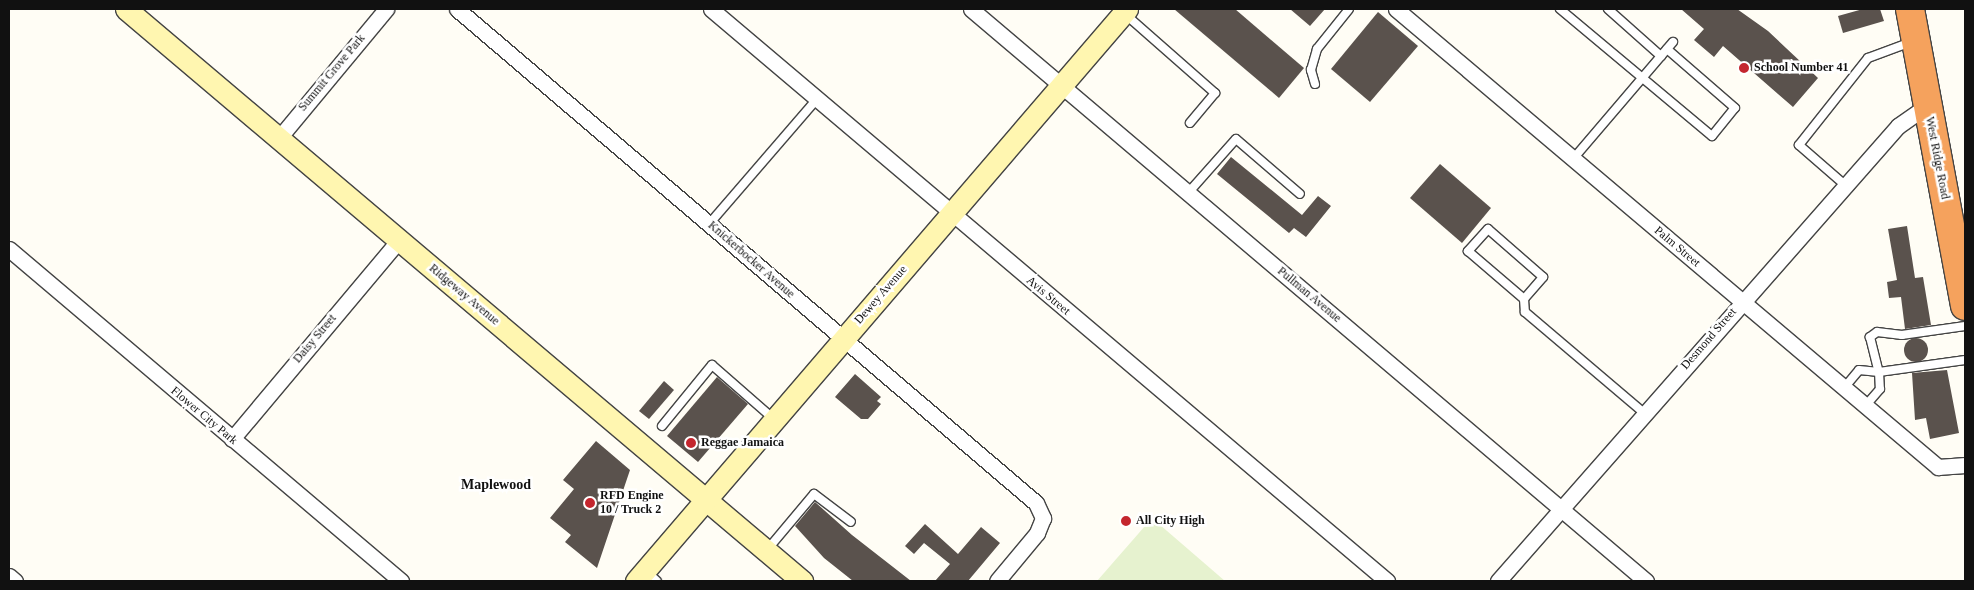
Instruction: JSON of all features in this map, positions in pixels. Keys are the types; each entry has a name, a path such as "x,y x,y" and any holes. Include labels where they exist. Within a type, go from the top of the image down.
{"highway":[{"name":"West Ridge Road","path":"1910,9 1965,306"}],"street":[{"name":"Ridgeway Avenue","path":"126,9 802,581"},
{"name":"Summit Grove Park","path":"279,138 386,9"},
{"name":"Knickerbocker Avenue","path":"457,9 843,339 1042,513 1037,533 997,581"},
{"name":"Avis Street","path":"711,9 1387,581"},
{"name":"Pullman Avenue","path":"971,9 1646,581"},
{"name":"Palm Street","path":"1396,9 1938,467 1965,465"},
{"name":"Dewey Avenue","path":"646,578 705,499 1125,11"},
{"name":"Desmond Street","path":"1498,581 1741,302 1898,126 1927,106"},
{"name":"Daisy Street","path":"232,439 398,240"},
{"name":"Flower City Park","path":"9,249 401,581"},
{"path":"9,576 16,581"}],"lane":[{"path":"1316,84 1311,70 1317,49 1349,9"},
{"path":"1560,9 1712,136 1736,108 1667,49"},
{"path":"1608,9 1661,56"},
{"path":"1125,11 1214,94 1190,123"},
{"path":"1845,185 1799,144 1868,58 1916,41"},
{"path":"1573,159 1673,42"},
{"path":"709,224 817,99"},
{"path":"1188,193 1236,139 1300,194"},
{"path":"1524,299 1543,277 1488,229 1468,251 1524,299 1525,312 1644,413"},
{"path":"1865,406 1880,389 1879,372 1870,337 1876,332 1902,335 1965,326"},
{"path":"1844,388 1859,370 1879,372 1965,360"},
{"path":"662,426 712,365 774,419"},
{"path":"766,551 814,494 852,522"}],"green space":[{"path":"1152,518 1225,581 1097,581"}],"building":[{"path":"1174,9 1235,9 1304,68 1279,98"},
{"path":"1290,9 1325,9 1310,26"},
{"name":"School Number 41","path":"1681,9 1737,9 1768,31 1818,78 1793,107 1723,46 1714,57 1694,40 1704,29"},
{"path":"1863,9 1880,9 1884,21 1843,33 1838,16"},
{"path":"1378,12 1418,46 1370,102 1331,69"},
{"path":"1231,157 1302,215 1318,196 1331,206 1306,237 1294,228 1289,233 1217,174"},
{"path":"1440,164 1491,208 1462,243 1410,198"},
{"path":"1907,226 1915,278 1923,277 1931,325 1905,329 1901,297 1889,298 1887,282 1897,280 1888,229"},
{"path":"1916,338 1921,339 1927,345 1927,355 1921,361 1916,362 1911,361 1905,355 1904,350 1905,345 1911,339"},
{"path":"1947,370 1959,433 1930,439 1926,418 1915,420 1912,373"},
{"path":"855,374 881,397 877,401 881,404 868,419 861,419 835,397"},
{"path":"717,377 748,404 698,462 667,436"},
{"path":"664,381 674,390 649,419 639,411"},
{"name":"RFD Engine 10 / Truck 2","path":"596,441 630,470 597,568 565,542 571,535 550,518 574,489 563,480"},
{"path":"815,502 852,535 911,581 853,581 824,558 795,526"},
{"path":"925,524 958,554 981,527 1000,543 968,581 935,581 950,564 924,543 914,554 905,546"}],"place":[{"name":"School Number 41","path":"1744,68"},
{"name":"Reggae Jamaica","path":"691,443"},
{"name":"RFD Engine 10 / Truck 2","path":"590,503"},
{"name":"All City High","path":"1126,521"}],"district":[{"name":"Maplewood","path":"496,485"}]}
